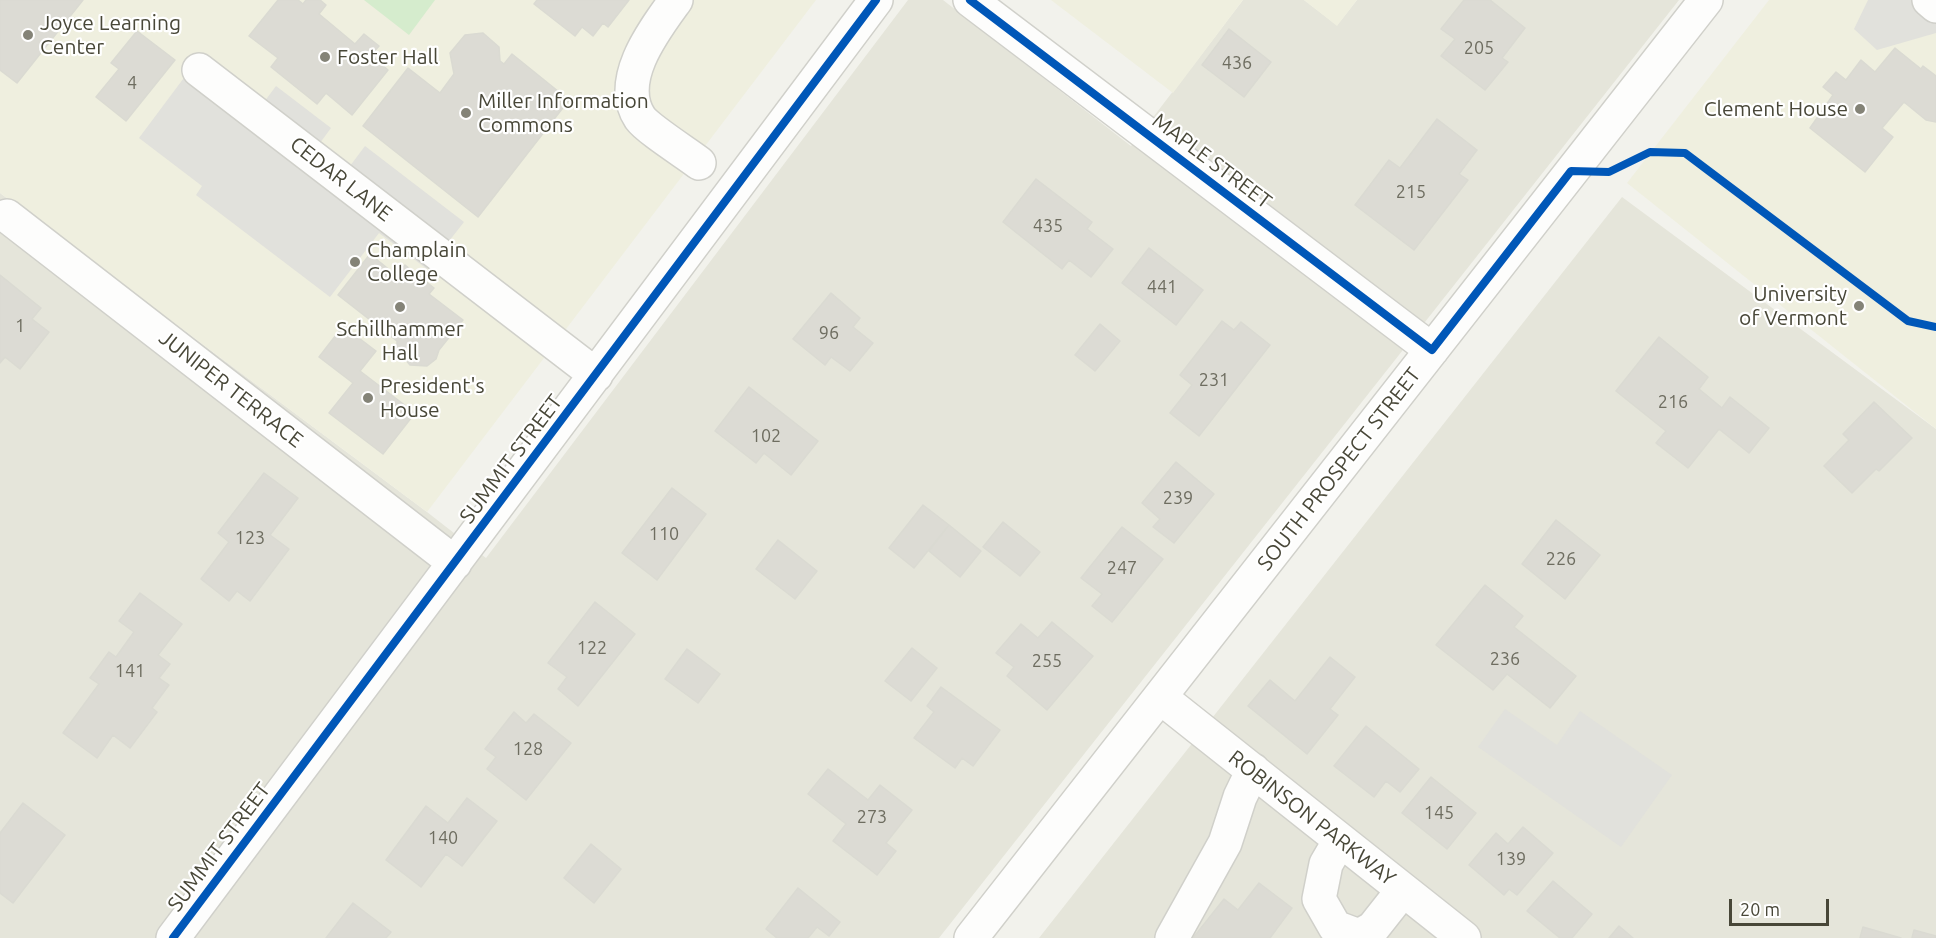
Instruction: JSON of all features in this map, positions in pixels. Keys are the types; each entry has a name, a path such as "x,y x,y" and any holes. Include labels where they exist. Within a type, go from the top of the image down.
{"street":[{"path":"676,0 650,36 637,67 632,92 640,118 699,163"},
{"name":"SUMMIT STREET","path":"173,938 876,0"},
{"name":"MAPLE STREET","path":"970,0 1432,350"},
{"name":"SOUTH PROSPECT STREET","path":"971,938 1706,0"},
{"path":"1929,0 1936,6"},
{"name":"CEDAR LANE","path":"199,70 596,375"},
{"name":"JUNIPER TERRACE","path":"7,216 455,563"},
{"name":"ROBINSON PARKWAY","path":"1160,697 1464,938"},
{"path":"1172,938 1225,843 1240,797 1252,770"},
{"path":"1340,840 1326,864 1319,899 1335,927 1359,936 1373,928 1403,890"}],"shaded area":[{"name":"Champlain College","path":"0,0 816,0 427,512 0,193"},
{"path":"908,0 943,0 1131,146 1243,0 1304,0 1337,25 1357,0 1679,0 939,938 0,938 0,193 486,558"},
{"path":"1051,0 1243,0 1173,93"},
{"path":"1304,0 1357,0 1337,26"},
{"name":"University of Vermont","path":"1769,0 1936,0 1936,429 1627,183"},
{"path":"1868,0 1936,0 1936,33 1877,50 1854,29"},
{"path":"201,55 256,113 276,86 331,128 314,151 344,174 365,146 464,222 427,269 379,233 330,297 196,195 202,186 139,138"},
{"path":"1622,197 1936,429 1936,938 1039,938"},
{"path":"1505,709 1557,745 1580,711 1672,775 1621,847 1478,747"}],"green space":[{"path":"364,0 435,0 409,35"}],"building":[{"name":"Joyce Learning Center","path":"0,0 83,0 17,83 0,70"},
{"name":"Foster Hall","path":"278,0 298,0 303,4 306,0 320,0 326,5 319,14 355,44 364,34 379,46 371,55 388,70 352,115 326,93 317,104 271,67 278,58 249,36"},
{"path":"537,0 629,0 608,27 603,23 593,36 582,27 575,36 534,4"},
{"path":"1464,0 1490,0 1525,28 1502,58 1508,62 1485,90 1441,56 1455,39 1441,29"},
{"path":"1229,29 1271,62 1244,97 1202,65"},
{"path":"137,31 175,60 126,121 96,97 119,69 111,63"},
{"name":"Miller Information Commons","path":"483,33 499,47 500,61 504,64 512,54 569,100 478,217 363,126 408,68 440,93 454,74 450,53 465,35"},
{"name":"Clement House","path":"1895,48 1921,69 1923,66 1936,76 1936,122 1926,120 1904,102 1882,128 1893,137 1865,172 1810,128 1833,95 1823,87 1836,72 1846,80 1861,60 1875,72"},
{"path":"1437,119 1477,150 1459,174 1468,180 1414,250 1355,205 1389,160 1400,168"},
{"path":"1036,179 1092,222 1087,229 1113,249 1091,277 1069,260 1062,269 1003,222"},
{"path":"1149,248 1203,290 1176,325 1122,283"},
{"name":"Schillhammer Hall","path":"370,254 397,276 405,265 434,288 429,294 463,320 439,350 436,359 427,366 410,365 397,350 397,341 338,295"},
{"path":"0,275 41,308 32,319 49,332 20,369 5,357 0,363"},
{"path":"831,293 860,318 853,327 873,343 850,371 831,357 825,365 793,339"},
{"path":"1222,321 1234,330 1241,322 1270,345 1199,436 1170,413 1192,385 1180,375"},
{"path":"1100,324 1120,341 1095,371 1075,355"},
{"name":"President's House","path":"343,326 376,351 360,371 415,413 383,454 329,413 353,383 319,357"},
{"path":"1659,337 1708,377 1699,389 1722,408 1730,397 1769,428 1749,453 1719,429 1688,468 1656,443 1666,431 1616,391"},
{"path":"749,387 818,441 791,475 764,453 756,463 715,431"},
{"path":"1874,402 1912,438 1879,471 1876,469 1852,493 1824,466 1849,440 1843,434"},
{"path":"1176,462 1214,494 1174,543 1153,527 1160,519 1142,503"},
{"path":"264,473 298,498 270,535 289,549 250,601 237,591 229,601 201,579 229,542 218,533"},
{"path":"672,488 706,514 657,580 622,553"},
{"path":"923,505 949,525 914,568 889,548"},
{"path":"1556,520 1600,555 1565,599 1522,564"},
{"path":"1003,522 1040,552 1020,576 983,547"},
{"path":"949,525 981,551 960,577 929,551"},
{"path":"1122,527 1163,559 1112,622 1092,606 1102,594 1081,578"},
{"path":"778,540 817,571 795,599 756,569"},
{"path":"1485,585 1523,616 1514,627 1576,676 1550,708 1507,674 1493,690 1436,645"},
{"path":"140,593 182,624 158,655 170,664 159,678 169,685 152,708 157,712 130,748 113,735 97,758 63,733 99,684 90,678 109,652 116,657 134,632 119,621"},
{"path":"595,602 635,634 578,706 558,689 567,677 548,663"},
{"path":"1052,622 1093,656 1047,710 1007,676 1014,667 996,653 1021,624 1038,638"},
{"path":"912,648 937,668 911,701 885,681"},
{"path":"687,649 720,674 698,703 665,679"},
{"path":"1330,657 1355,677 1330,709 1338,715 1307,754 1248,706 1270,680 1295,701"},
{"path":"941,687 1000,730 973,766 962,758 955,768 914,738 934,712 927,706"},
{"path":"514,712 526,723 534,714 571,743 526,800 487,769 496,757 485,749"},
{"path":"1366,726 1419,769 1400,792 1386,781 1374,797 1334,766"},
{"path":"828,769 868,800 880,785 912,810 886,843 896,851 877,875 833,841 846,824 808,794"},
{"path":"1431,777 1476,813 1447,849 1402,813"},
{"path":"467,798 497,821 462,866 446,854 421,887 386,860 426,806 448,823"},
{"path":"23,803 65,835 13,903 0,893 0,833"},
{"path":"1523,827 1553,853 1517,895 1509,889 1504,895 1469,865 1496,833 1508,844"},
{"path":"591,844 621,869 594,903 564,878"},
{"path":"1553,881 1592,914 1572,938 1560,938 1527,911"},
{"path":"1259,883 1292,908 1270,938 1193,938 1224,899 1238,910"},
{"path":"798,888 840,922 829,936 817,927 808,938 777,938 766,929"},
{"path":"353,903 391,932 386,938 326,938"},
{"path":"1619,926 1633,938 1609,938"},
{"path":"1863,927 1901,938 1860,938"},
{"path":"1914,930 1936,936 1936,938 1912,938"}],"cycle path":[{"path":"173,938 876,0"},
{"path":"970,0 1432,350 1571,171 1609,172 1650,152 1685,153 1908,321 1936,327"}],"place":[{"name":"Joyce Learning Center","path":"28,35"},
{"name":"Foster Hall","path":"325,57"},
{"name":"Clement House","path":"1860,109"},
{"name":"Miller Information Commons","path":"466,113"},
{"name":"Champlain College","path":"355,262"},
{"name":"University of Vermont","path":"1859,306"},
{"name":"Schillhammer Hall","path":"400,307"},
{"name":"President's House","path":"368,398"}]}
